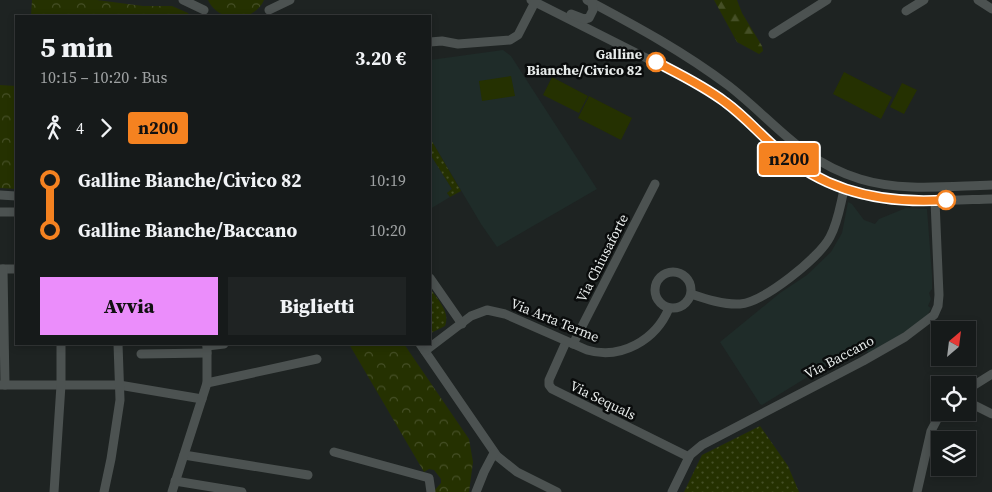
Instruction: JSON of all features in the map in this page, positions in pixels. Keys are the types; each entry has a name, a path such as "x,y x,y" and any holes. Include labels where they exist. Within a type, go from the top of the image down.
{"street":[{"path":"183,0 207,13"},
{"path":"198,0 207,13"},
{"path":"267,13 274,0"},
{"path":"267,13 290,0"},
{"path":"773,34 827,0"},
{"path":"906,11 924,0"},
{"path":"978,0 992,9"},
{"path":"431,42 442,41 458,44 510,40 518,35 533,1 704,88 733,108 793,162 814,176 844,190 868,196 904,201 992,199"},
{"path":"553,11 588,19 592,15 589,1"},
{"path":"589,1 642,29 700,64 743,97 801,149 833,169 862,180 884,184 910,186 992,185"},
{"name":"Via Chiusaforte","path":"570,343 655,184"},
{"path":"691,294 714,301 738,304 750,301 770,291 808,262 828,240 836,223 844,190"},
{"path":"0,196 15,196"},
{"name":"Via Baccano","path":"672,492 689,457 708,441 862,361 904,337 930,319 936,311 939,300 934,201"},
{"path":"0,212 15,212"},
{"path":"15,269 2,269 3,385 120,385 202,399"},
{"path":"675,272 686,277 690,282 691,294 689,300 681,307 669,308 663,306 656,297 656,284 663,275 675,272"},
{"path":"431,279 462,324"},
{"name":"Via Arta Terme","path":"431,341 479,312 494,311 570,343 600,352 616,352 633,347 646,339 664,319 669,308"},
{"name":"Via Sequals","path":"570,343 549,380 549,385 552,389 689,457"},
{"path":"54,492 61,385 61,345"},
{"path":"104,492 118,413 120,385 118,345"},
{"path":"141,354 207,348 220,345"},
{"path":"422,346 494,452 503,462 517,472 557,492"},
{"path":"172,492 207,382 207,348"},
{"path":"207,382 317,359"},
{"path":"976,384 992,374"},
{"path":"976,406 992,414"},
{"path":"917,492 931,431 936,421"},
{"path":"334,452 429,478 431,492"},
{"path":"476,492 494,452"},
{"path":"183,459 308,475"},
{"path":"183,459 185,487"},
{"path":"176,481 185,487 242,492"}],"shaded area":[{"path":"503,50 511,56 597,189 497,247 481,224 431,140 431,60"},
{"path":"431,156 452,189 447,193 450,197 431,208"},
{"path":"848,202 852,204 864,220 875,224 879,219 906,208 927,209 932,275 932,289 929,293 931,299 928,306 931,308 918,324 869,354 861,344 762,405 720,342 780,293 807,275 831,252 842,233"}],"green space":[{"path":"32,0 97,0 143,6 172,6 189,15 31,15"},
{"path":"208,0 264,0 259,8 247,15 225,15 213,8"},
{"path":"714,0 737,0 763,51 759,54 737,42"},
{"path":"844,72 892,97 881,119 833,94"},
{"path":"511,76 515,96 482,101 479,81"},
{"path":"552,77 588,96 579,113 543,95"},
{"path":"902,83 917,90 904,114 890,107"},
{"path":"0,85 15,86 15,189 0,188"},
{"path":"589,96 632,118 621,140 578,118"},
{"path":"431,140 461,191 450,197 447,193 452,189 431,156"},
{"path":"431,290 445,311 445,326 431,333"},
{"path":"350,345 405,345 469,439 473,462 469,492 433,492 441,483 441,479 434,470 429,469 424,472"},
{"path":"760,426 788,466 799,492 684,492 702,455"}],"bus line":[{"name":"n200","path":"656,62 691,80 725,102 782,154 814,176 844,190 875,197 904,201 946,200"}],"place":[{"name":"Galline Bianche/Civico 82","path":"656,62"}]}
